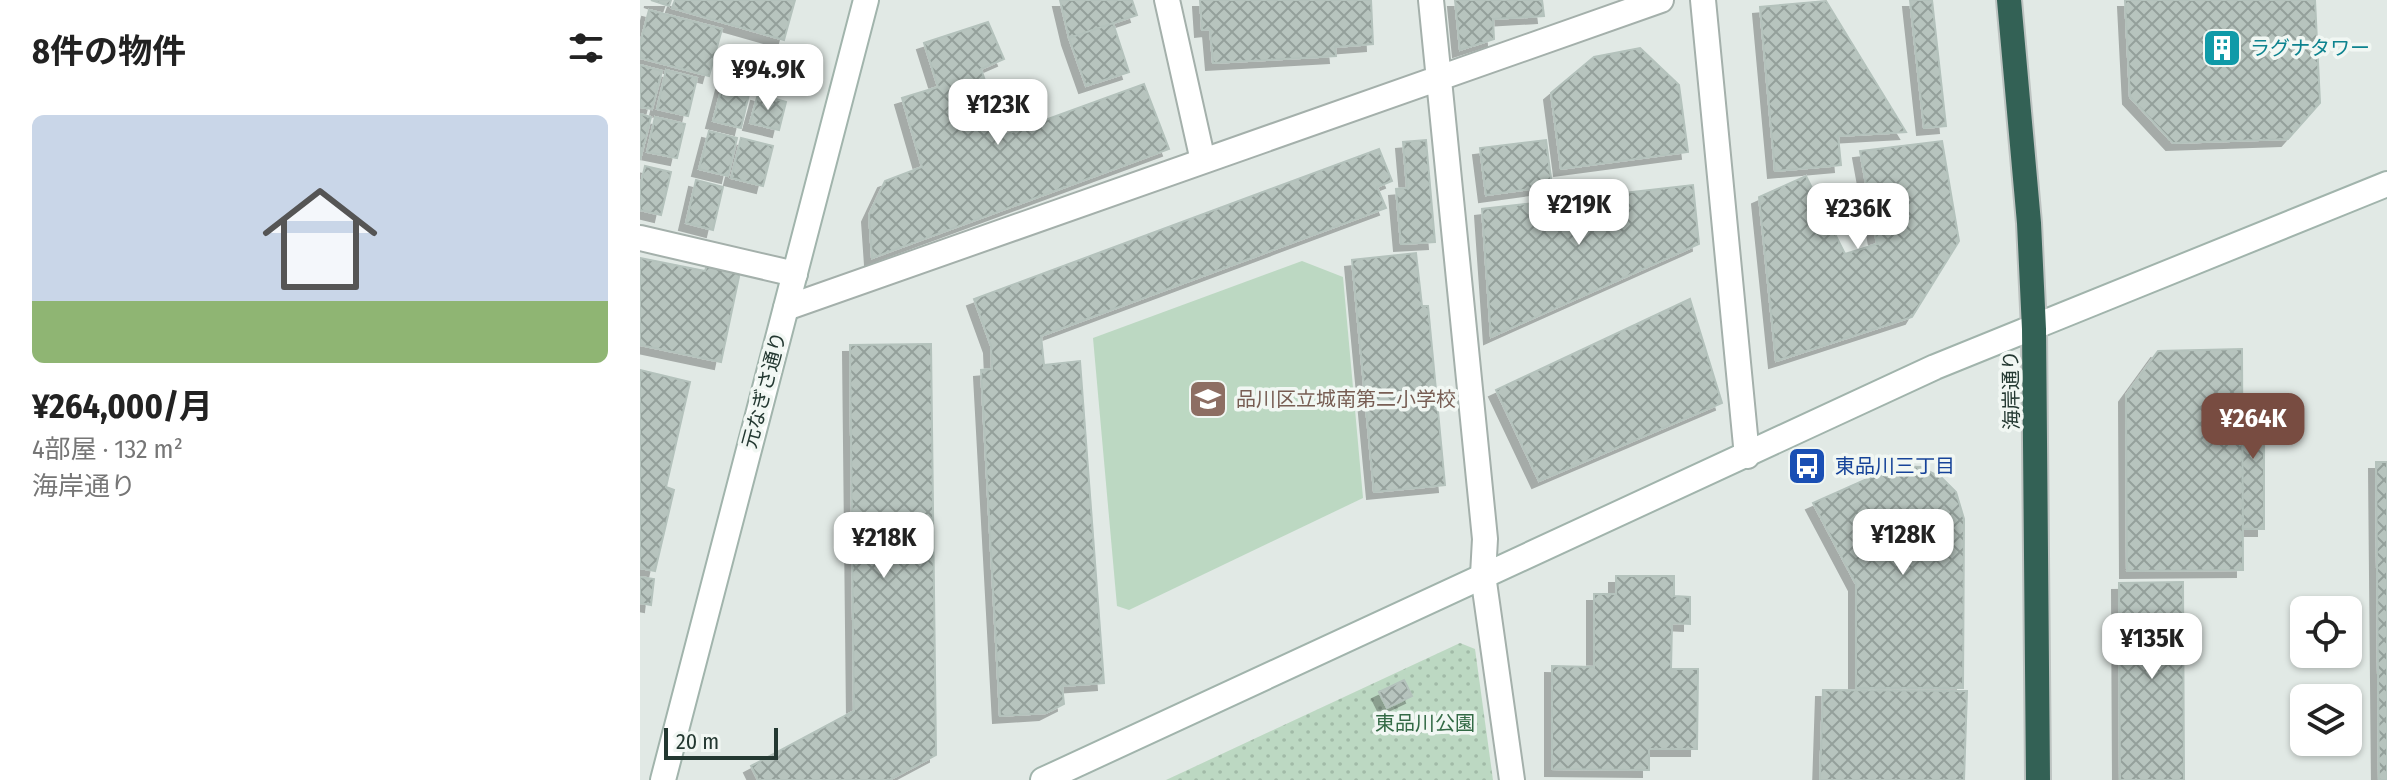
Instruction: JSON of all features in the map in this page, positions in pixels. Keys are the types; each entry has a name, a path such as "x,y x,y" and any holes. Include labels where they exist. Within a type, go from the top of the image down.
{"highway":[{"name":"海岸通り","path":"2009,0 2029,223 2034,329 2038,780"}],"street":[{"name":"元なぎさ通り","path":"663,780 866,0"},
{"path":"1167,0 1203,161"},
{"path":"1431,0 1485,539 1483,575 1512,780"},
{"path":"786,308 1661,0"},
{"path":"1703,0 1747,456"},
{"path":"1043,780 1935,367 2387,184"},
{"path":"640,238 795,274"}],"green space":[{"path":"1302,261 1343,277 1363,498 1129,610 1117,606 1093,338"},
{"name":"東品川公園","path":"1460,643 1475,649 1493,780 1166,780"}],"building":[{"path":"651,0 671,0 669,6"},
{"path":"675,0 795,0 784,40 672,8"},
{"path":"1060,0 1132,0 1137,15 1069,38"},
{"path":"1200,0 1371,0 1373,44 1335,47 1336,56 1213,63 1210,29 1202,30"},
{"path":"1455,0 1542,0 1544,16 1493,19 1494,39 1460,50"},
{"path":"1910,0 1932,0 1946,126 1924,128"},
{"name":"ラグナタワー","path":"2125,0 2315,0 2320,103 2288,139 2173,143 2130,97"},
{"path":"1826,1 1906,132 1838,136 1841,165 1775,171 1760,7"},
{"path":"649,10 722,29 709,76 640,58 640,44"},
{"path":"988,22 1004,59 981,69 1004,135 1144,84 1169,149 872,258 869,215 885,181 922,167 902,98 938,87 924,43"},
{"path":"1113,23 1129,72 1086,86 1069,38"},
{"path":"1640,48 1679,85 1688,152 1561,169 1551,93 1594,57"},
{"path":"640,65 662,71 652,109 640,107"},
{"path":"666,70 697,78 688,116 657,109"},
{"path":"723,83 750,90 741,128 713,121"},
{"path":"758,94 786,102 779,130 750,123"},
{"path":"640,114 651,117 640,160"},
{"path":"655,117 685,124 677,158 647,152"},
{"path":"709,131 737,138 728,176 699,169"},
{"path":"741,138 773,146 763,186 731,178"},
{"path":"1426,140 1435,242 1401,244 1396,189 1407,188 1403,142"},
{"path":"1546,140 1552,186 1486,195 1480,148"},
{"path":"1942,141 1959,241 1912,317 1776,361 1759,197 1806,176 1845,254 1877,244 1860,151"},
{"path":"1379,149 1392,181 1377,187 1386,208 1041,336 1044,365 1080,361 1104,683 1062,686 1064,704 1046,713 1000,716 981,370 992,369 991,346 974,299"},
{"path":"645,166 671,172 661,215 640,210 640,187"},
{"path":"696,180 723,187 713,230 686,223"},
{"path":"1693,185 1699,244 1491,337 1482,209"},
{"path":"1416,253 1422,306 1428,306 1445,485 1374,492 1352,260"},
{"path":"640,258 705,271 707,265 740,272 721,362 640,345"},
{"path":"1690,299 1722,403 1539,481 1496,390"},
{"path":"931,344 936,755 889,780 758,780 751,766 854,711 850,345"},
{"path":"2242,349 2243,570 2127,571 2126,395 2158,351"},
{"path":"640,370 690,382 666,487 674,490 655,571 640,568"},
{"path":"2242,394 2264,394 2264,529 2243,529"},
{"path":"2376,462 2387,462 2387,780 2379,780"},
{"path":"1896,466 1921,467 1942,478 1956,492 1964,519 1963,688 1856,688 1856,584 1813,503"},
{"path":"1616,576 1674,576 1674,596 1690,597 1690,624 1672,623 1671,669 1698,669 1697,749 1649,749 1649,770 1552,769 1552,666 1594,667 1594,594 1616,594"},
{"path":"640,577 654,579 651,605 640,603"},
{"path":"2183,582 2184,780 2120,780 2119,583"},
{"path":"1404,680 1412,696 1387,708 1379,692"},
{"path":"1823,690 1967,691 1964,780 1820,780"}],"place":[{"name":"ラグナタワー","path":"2222,48"},
{"name":"品川区立城南第二小学校","path":"1208,399"},
{"name":"東品川三丁目","path":"1807,466"}]}
